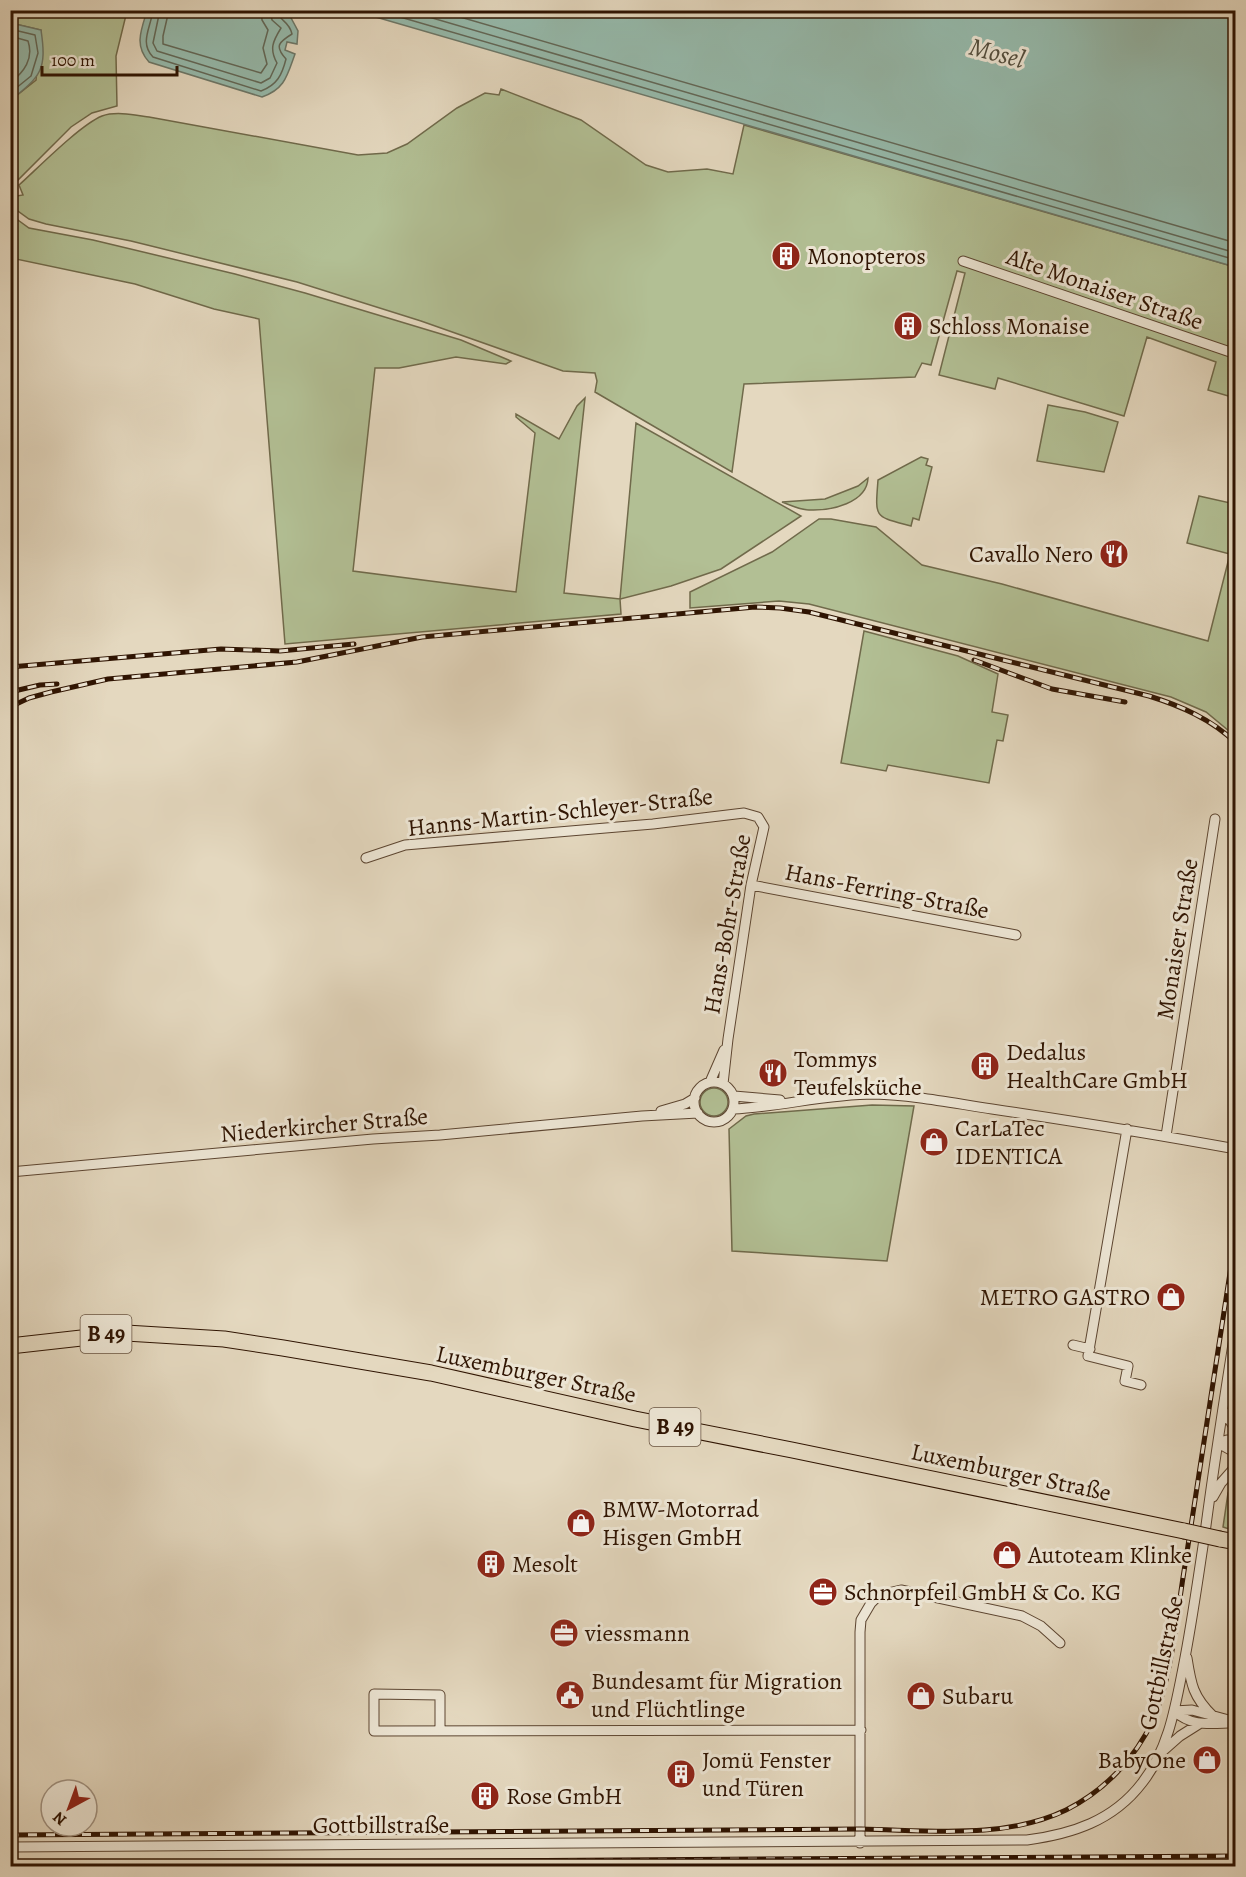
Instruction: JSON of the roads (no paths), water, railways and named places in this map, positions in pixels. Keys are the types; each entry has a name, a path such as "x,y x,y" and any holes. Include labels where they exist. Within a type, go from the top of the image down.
{"main road":[{"name":"Luxemburger Straße","path":"11,1346 126,1333 224,1339 283,1348 431,1373 635,1419 1228,1540"}],"street":[{"name":"Alte Monaiser Straße","path":"963,261 1236,354"},
{"name":"Hanns-Martin-Schleyer-Straße","path":"366,858 405,845 653,824 744,813 759,817"},
{"name":"Hans-Bohr-Straße","path":"723,1084 750,885 764,827 759,817"},
{"name":"Monaiser Straße","path":"1166,1136 1215,819"},
{"name":"Hans-Ferring-Straße","path":"750,885 1016,935"},
{"name":"Hans-Bohr-Straße","path":"710,1082 728,1039"},
{"path":"710,1082 723,1084 734,1096 733,1109 728,1117 719,1122 704,1119 694,1105 694,1098 699,1089 710,1082"},
{"path":"733,1109 872,1094 914,1096 1127,1129 1236,1149"},
{"path":"734,1096 795,1102"},
{"name":"Niederkircher Straße","path":"642,1116 679,1106 694,1098"},
{"name":"Niederkircher Straße","path":"10,1172 373,1139 698,1113"},
{"path":"1121,1392 1128,1366 1088,1356 1127,1129"},
{"path":"1209,1505 1236,1325"},
{"path":"1073,1345 1090,1349"},
{"path":"1125,1381 1142,1385"},
{"path":"1223,1410 1236,1430"},
{"path":"1218,1443 1227,1440 1236,1441"},
{"path":"1218,1443 1236,1453"},
{"path":"1209,1505 1221,1483 1236,1466"},
{"name":"Gottbillstraße","path":"10,1846 1027,1840 1070,1832 1102,1819 1120,1806 1142,1783 1159,1755 1174,1711 1186,1653 1209,1505"},
{"path":"860,1842 861,1620 871,1603 879,1595 901,1590 1022,1616 1041,1626 1060,1643"},
{"path":"1186,1653 1193,1689 1201,1703 1213,1716"},
{"path":"440,1731 440,1695 374,1694 374,1731 531,1732 861,1730"},
{"path":"1174,1711 1188,1709 1234,1722"},
{"path":"1174,1711 1185,1719 1199,1724 1234,1722"},
{"path":"1159,1755 1180,1736 1199,1724"}],"water":[{"path":"276,10 290,16 298,31 297,44 287,42 285,50 295,54 284,81 276,90 262,97 149,62 140,44 147,11"},
{"name":"Mosel","path":"355,11 1235,11 1235,267"},
{"path":"11,23 41,30 43,54 40,71 29,85 11,100"}],"railway":[{"path":"10,707 29,698 108,679 297,662 422,637 755,607 809,612 1149,696 1195,714 1236,743"},
{"path":"10,667 221,649 280,651 354,644"},
{"path":"974,660 1052,689 1125,702"},
{"path":"10,692 40,685 57,684"},
{"path":"10,1835 861,1829 965,1831 1017,1826 1066,1810 1093,1793 1128,1761 1146,1734 1160,1703 1173,1644 1236,1234"},
{"path":"10,1864 1236,1856"}],"place":[{"name":"Monopteros","path":"786,256"},
{"name":"Schloss Monaise","path":"908,326"},
{"name":"Cavallo Nero","path":"1114,554"},
{"name":"Dedalus HealthCare GmbH","path":"985,1066"},
{"name":"Tommys Teufelsküche","path":"773,1073"},
{"name":"CarLaTec IDENTICA","path":"934,1142"},
{"name":"METRO GASTRO","path":"1171,1297"},
{"name":"BMW-Motorrad Hisgen GmbH","path":"581,1523"},
{"name":"Autoteam Klinke","path":"1007,1555"},
{"name":"Mesolt","path":"491,1564"},
{"name":"Schnorpfeil GmbH & Co. KG","path":"823,1592"},
{"name":"viessmann","path":"564,1633"},
{"name":"Bundesamt für Migration und Flüchtlinge","path":"570,1695"},
{"name":"Subaru","path":"921,1696"},
{"name":"BabyOne","path":"1207,1760"},
{"name":"Jomü Fenster und Türen","path":"681,1774"},
{"name":"Rose GmbH","path":"485,1796"}]}
